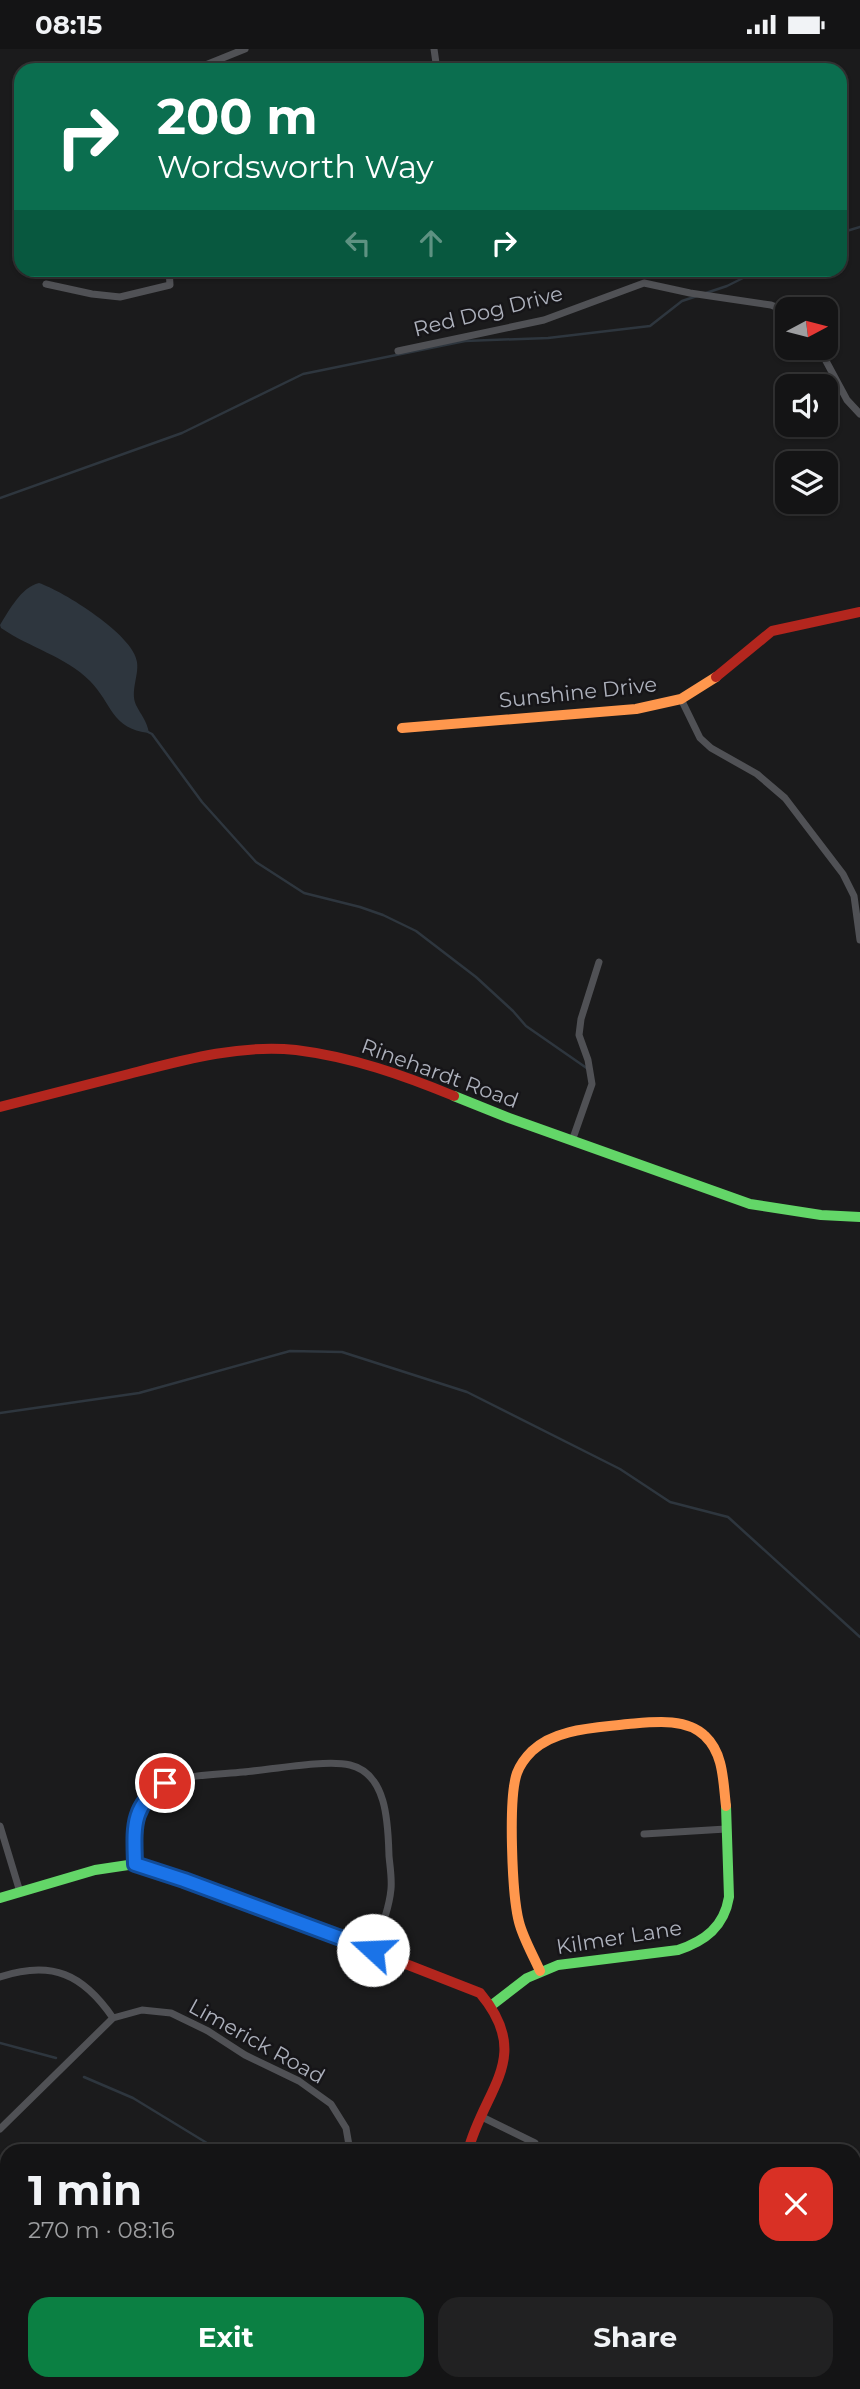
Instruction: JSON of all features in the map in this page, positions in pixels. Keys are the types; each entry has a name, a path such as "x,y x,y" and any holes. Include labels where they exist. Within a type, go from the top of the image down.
{"street":[{"path":"210,63 245,49"},
{"path":"46,284 120,297 170,285 170,277"},
{"name":"Red Dog Drive","path":"398,351 544,320 644,283 775,307"},
{"path":"826,361 847,400 860,414"},
{"name":"Sunshine Drive","path":"402,728 636,709 681,699 720,675 744,652 772,632 860,612"},
{"path":"681,699 700,738 711,748 757,774 785,798 843,874 854,896 860,940"},
{"path":"572,1141 592,1084 579,1035 581,1019 599,962"},
{"name":"Rinehardt Road","path":"0,1107 192,1058 244,1050 294,1051 342,1058 405,1076 572,1141 750,1204 810,1214 860,1217"},
{"name":"Kilmer Lane","path":"492,2005 540,1971 586,1960 673,1951 709,1936 727,1907 730,1889 722,1767 718,1753 709,1739 690,1726 670,1721 566,1733 550,1738 534,1748 523,1760 514,1779 511,1800 519,1923 540,1971"},
{"path":"135,1864 135,1823 139,1809 150,1794 165,1783 187,1778 282,1768 349,1765 373,1779 387,1817 391,1889 385,1917 373,1950"},
{"path":"0,1826 20,1892"},
{"path":"644,1834 726,1829"},
{"path":"0,1898 94,1870 135,1864 373,1950 480,1993 492,2005 500,2021 505,2056 501,2076 470,2144"},
{"path":"0,1977 20,1971 50,1969 83,1983 102,2001 114,2018 0,2129"},
{"name":"Limerick Road","path":"114,2018 142,2010 171,2013 208,2031 245,2055 299,2081 331,2104 346,2128 349,2144"},
{"path":"482,2117 535,2143"}],"shaded area":[{"path":"39,583 96,615 124,639 133,651 137,662 134,700 149,733 136,731 119,721 97,689 80,672 1,628 0,625 16,600 27,589"}],"waterway":[{"path":"847,231 860,227"},
{"path":"706,293 745,277"},
{"path":"0,498 182,433 303,374 465,341 548,338 650,326 682,301 697,296"},
{"path":"148,732 202,802 256,862 304,893 360,907 416,931 476,977 526,1026 588,1069"},
{"path":"0,1413 139,1393 290,1351 342,1352 467,1392 620,1469 670,1502 728,1517 860,1637"},
{"path":"0,2043 56,2058"},
{"path":"84,2077 133,2098 209,2144"}],"traffic: fast":[{"path":"454,1096 750,1204 821,1215 860,1217"},
{"path":"492,2005 527,1978 558,1965 678,1950 705,1937 723,1917 729,1897 726,1806"},
{"path":"0,1898 95,1870 135,1864 301,1923"}],"traffic: slow":[{"path":"402,728 636,709 681,699 716,677"},
{"path":"540,1971 519,1922 512,1847 514,1785 520,1767 532,1751 542,1743 565,1733 590,1728 658,1722 679,1723 705,1736 716,1751 722,1769 726,1806"}],"traffic: jam":[{"path":"716,677 772,631 860,612"},
{"path":"0,1107 191,1059 254,1049 296,1050 357,1062 454,1096"},
{"path":"301,1923 480,1993 496,2016 503,2036 504,2055 500,2073 470,2144"}],"route":[{"path":"165,1783 150,1794 139,1809 135,1823 135,1864 373,1950"}]}
